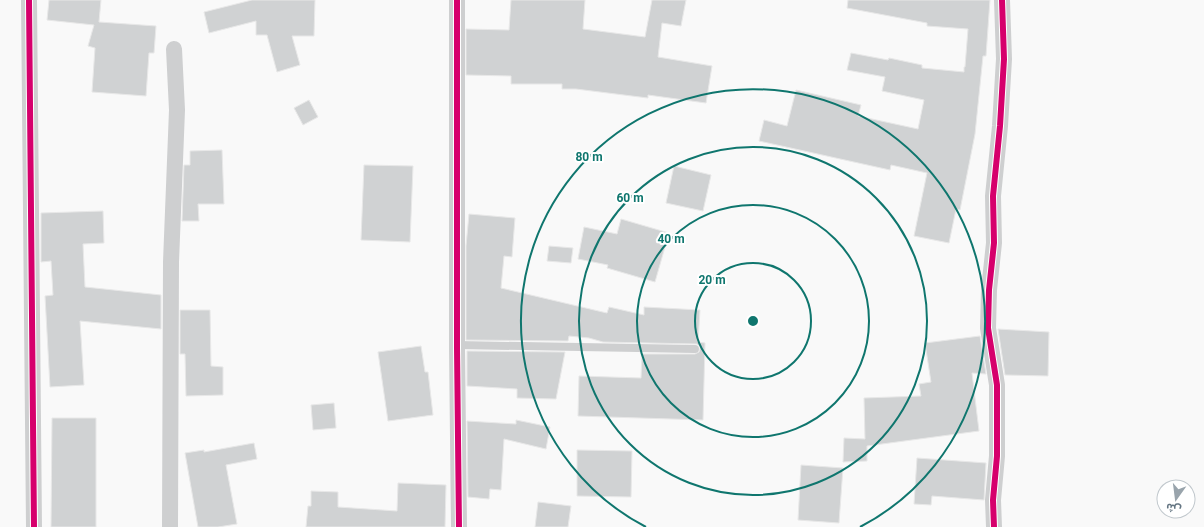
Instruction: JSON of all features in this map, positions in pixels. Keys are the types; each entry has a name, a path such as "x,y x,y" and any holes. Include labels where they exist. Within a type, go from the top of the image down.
{"street":[{"path":"29,0 34,527"},
{"path":"456,0 459,527"},
{"path":"994,527 993,500 997,456 997,385 988,328 989,290 994,243 993,196 1000,126 1004,59 1002,0"},
{"path":"170,527 171,262 177,110 174,49"}],"lane":[{"path":"457,345 695,349"}],"building":[{"path":"49,0 101,0 99,22 156,26 154,53 149,53 146,96 92,92 95,48 88,46 94,25 47,20"},
{"path":"252,0 315,0 314,36 292,36 300,65 277,72 267,35 256,35 256,21 209,33 204,12"},
{"path":"511,0 585,0 583,29 645,37 652,0 686,0 681,26 662,23 658,57 712,66 706,103 648,95 648,98 576,89 562,89 562,84 511,84 511,76 466,75 466,29 509,30"},
{"path":"848,0 990,0 986,56 983,56 975,134 960,210 956,209 949,243 914,236 927,173 891,165 890,170 759,141 764,120 787,126 796,90 861,105 858,116 918,129 924,100 882,91 885,77 847,70 851,53 888,60 889,58 922,65 922,68 964,72 968,29 927,26 927,23 847,8"},
{"path":"309,100 318,117 303,125 294,108"},
{"path":"222,150 224,204 198,204 199,221 182,221 184,165 190,165 190,151"},
{"path":"364,165 413,166 410,242 361,240"},
{"path":"674,166 711,175 703,211 666,203"},
{"path":"103,211 104,243 83,244 85,287 161,295 161,329 80,321 84,385 50,387 45,296 53,295 51,261 41,262 41,213"},
{"path":"469,214 515,218 512,257 504,256 501,288 607,313 609,307 644,315 644,307 700,310 698,342 705,343 703,420 578,416 579,376 641,378 642,354 695,354 699,352 700,349 700,346 697,344 603,342 589,338 569,336 568,341 466,340 466,246"},
{"path":"621,219 669,233 655,282 607,268 608,265 578,259 584,227 617,234"},
{"path":"549,246 573,248 571,263 547,261"},
{"path":"180,310 210,310 211,366 223,367 223,395 186,396 185,354 180,354"},
{"path":"998,329 1049,332 1048,376 1005,375"},
{"path":"980,336 986,374 972,373 979,431 867,446 867,461 843,462 844,438 865,439 864,398 921,396 919,384 931,382 925,343"},
{"path":"421,346 425,372 428,372 433,415 388,421 378,352"},
{"path":"467,351 565,352 556,399 517,398 517,389 467,386"},
{"path":"334,403 336,428 313,430 311,405"},
{"path":"52,418 96,418 96,527 51,527"},
{"path":"516,420 550,427 546,449 504,439 501,490 490,489 489,499 468,497 467,421 516,424"},
{"path":"254,443 257,459 226,465 237,524 218,527 198,527 185,453 204,450 204,452"},
{"path":"577,450 632,451 631,497 577,496"},
{"path":"917,458 986,463 984,500 932,496 931,505 914,504"},
{"path":"801,465 843,468 839,523 798,520"},
{"path":"398,483 446,485 445,527 306,527 308,506 311,506 311,491 338,492 338,507 397,511"},
{"path":"538,502 571,506 568,527 535,527"}],"cycle path":[{"path":"29,0 34,527"},
{"path":"457,0 457,348 459,527"},
{"path":"994,527 993,500 997,456 997,385 988,328 989,290 994,243 993,196 1000,126 1004,59 1002,0"}]}
